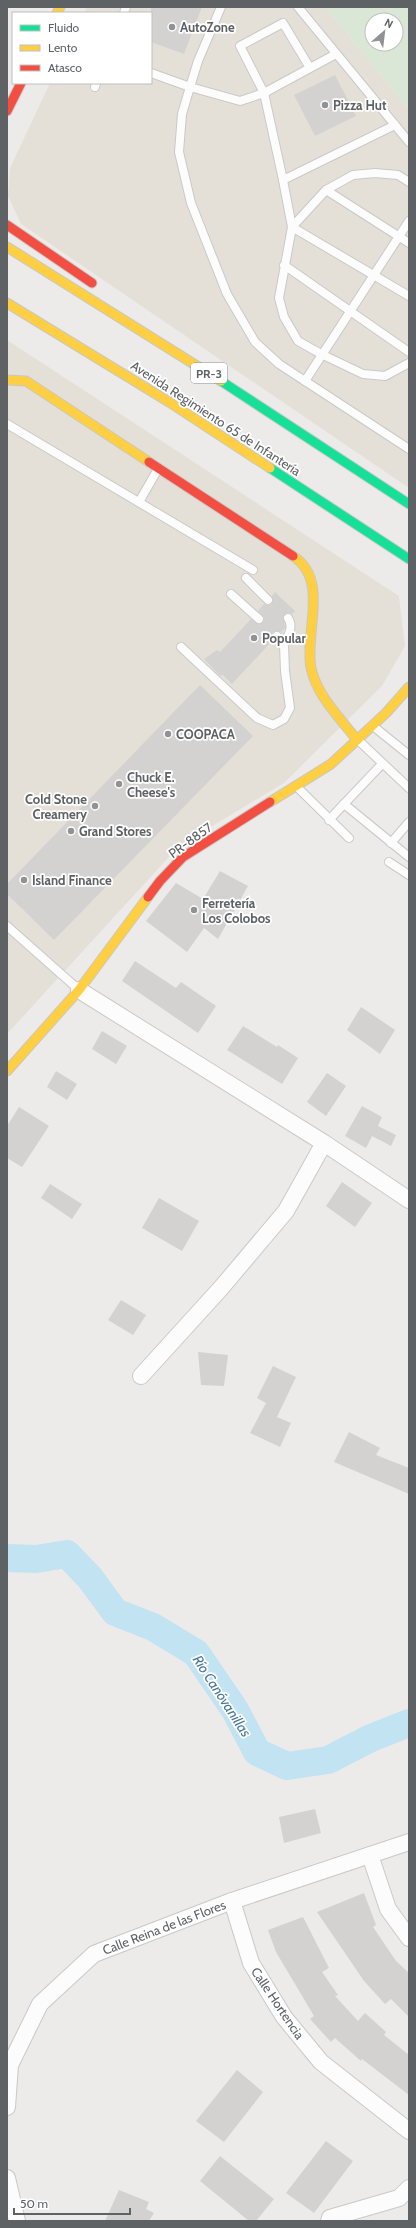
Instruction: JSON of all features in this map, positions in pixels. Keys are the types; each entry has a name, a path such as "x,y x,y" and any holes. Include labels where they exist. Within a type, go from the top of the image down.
{"street":[{"path":"7,111 20,84"},
{"path":"7,225 93,284 118,316"},
{"name":"PR-3","path":"7,247 118,316 409,504"},
{"name":"Avenida Regimiento 65 de Infantería","path":"7,303 169,402 407,560"},
{"path":"34,332 54,331"},
{"path":"7,380 26,381 302,562 313,585 311,667 318,690 357,740"},
{"name":"PR-8857","path":"7,1071 79,990 160,881 183,857 331,764 372,726 409,687"},
{"path":"79,990 324,1143 409,1200"},
{"path":"141,1376 221,1288 286,1211 324,1143"},
{"name":"Calle Reina de las Flores","path":"7,2107 10,2065 40,2004 94,1954 232,1901 409,1842"},
{"path":"370,1855 388,1909 409,1938"},
{"name":"Calle Hortencia","path":"232,1901 251,1963 284,2017 321,2062 409,2130"},
{"path":"7,2178 17,2221"},
{"path":"329,2221 330,2218 399,2198 409,2188"}],"lane":[{"path":"221,7 198,62 182,114 179,152 191,203 227,294 255,342 279,364 409,448"},
{"path":"298,7 409,142"},
{"path":"310,68 283,23 240,46 264,93 292,227 279,298 284,317 298,341 363,374 385,376 409,363"},
{"path":"152,73 190,88 240,101 264,93 336,54"},
{"path":"283,180 394,125"},
{"path":"292,227 326,190 353,175 375,173 398,175 409,182"},
{"path":"326,190 409,243"},
{"path":"305,381 321,354 409,220"},
{"path":"292,227 409,296"},
{"path":"284,265 409,352"},
{"path":"7,424 253,570"},
{"path":"139,502 159,468"},
{"path":"246,578 268,600"},
{"path":"231,594 259,619"},
{"path":"181,647 257,718 273,725 284,719 290,708 285,671 284,645 291,630 291,623 288,618"},
{"path":"277,636 284,645"},
{"path":"372,726 409,755"},
{"path":"357,740 409,788"},
{"path":"329,820 382,764"},
{"path":"297,786 329,820 349,838"},
{"path":"344,804 409,857"},
{"path":"391,843 409,822"},
{"path":"389,862 409,876"},
{"path":"7,926 79,990"}],"shaded area":[{"path":"87,7 325,7 409,110 409,488 21,224 8,196 10,168 50,84 152,84 152,12 84,12"},
{"path":"7,340 399,596 405,646 382,686 284,783 179,846 7,1034"}],"green space":[{"path":"325,7 409,7 409,110"}],"building":[{"name":"AutoZone","path":"151,7 202,7 184,54 152,42"},
{"name":"Pizza Hut","path":"335,75 356,116 315,136 294,95"},
{"name":"Popular","path":"275,592 295,611 292,614 288,613 284,615 285,628 281,632 273,632 273,640 232,684 223,675 220,676 204,659 217,650 220,652 251,619 258,624 263,623 264,617 258,611 264,604 272,604 272,596"},
{"path":"200,685 253,736 54,940 7,894 7,884"},
{"name":"Ferretería Los Colobos","path":"220,871 248,886 218,939 204,928 187,952 146,921 176,883 203,899"},
{"path":"135,961 176,988 181,982 216,1006 198,1033 122,981"},
{"path":"361,1007 395,1030 380,1054 347,1030"},
{"path":"243,1026 298,1058 282,1084 227,1050"},
{"path":"102,1031 127,1046 116,1064 92,1049"},
{"path":"56,1071 77,1084 67,1100 47,1087"},
{"path":"327,1073 346,1086 326,1116 307,1102"},
{"path":"362,1106 382,1117 378,1126 396,1135 391,1146 372,1136 366,1148 345,1136"},
{"path":"19,1107 49,1126 22,1167 7,1158 7,1126"},
{"path":"342,1182 372,1203 355,1227 326,1206"},
{"path":"50,1184 82,1204 72,1219 41,1198"},
{"path":"159,1198 199,1221 182,1251 142,1228"},
{"path":"121,1300 146,1315 133,1335 108,1320"},
{"path":"198,1352 228,1355 224,1386 201,1385"},
{"path":"273,1366 296,1377 277,1417 291,1423 280,1447 250,1433 266,1403 257,1398"},
{"path":"349,1432 380,1448 376,1455 409,1468 409,1494 334,1462"},
{"path":"315,1809 321,1833 284,1843 279,1817"},
{"path":"364,1893 376,1925 373,1927 396,1961 409,1973 409,2017 391,1999 385,2004 364,1981 317,1912"},
{"path":"303,1917 329,1968 322,1972 338,1995 335,1996 358,2021 365,2013 386,2032 384,2035 409,2055 409,2095 362,2059 361,2061 335,2038 331,2042 310,2019 314,2016 276,1952 268,1930"},
{"path":"237,2070 263,2092 224,2142 196,2121"},
{"path":"326,2141 353,2161 314,2213 286,2193"},
{"path":"220,2156 274,2199 256,2221 249,2221 200,2181"},
{"path":"119,2190 149,2202 146,2209 154,2213 149,2221 105,2221"}],"waterway":[{"name":"Río Canóvanillas","path":"7,1558 36,1559 67,1554 90,1578 115,1612 153,1627 196,1653 235,1710 257,1752 287,1766 328,1760 371,1738 409,1723"}],"traffic: fast":[{"path":"221,381 409,504"},
{"path":"270,468 409,559"}],"traffic: slow":[{"path":"58,12 60,7"},
{"path":"7,247 221,381"},
{"path":"7,303 169,402 270,468"},
{"path":"7,380 26,381 149,462"},
{"path":"293,556 304,566 310,579 313,593 310,654 311,668 314,678 318,688 330,706 357,740"},
{"path":"270,802 331,764 386,713 409,687"},
{"path":"7,1071 79,990 148,897"}],"traffic: jam":[{"path":"7,111 20,84"},
{"path":"7,225 92,283"},
{"path":"149,462 293,556"},
{"path":"148,897 160,881 183,857 270,802"}],"place":[{"name":"AutoZone","path":"172,27"},
{"name":"Pizza Hut","path":"325,105"},
{"name":"Popular","path":"254,638"},
{"name":"COOPACA","path":"168,734"},
{"name":"Chuck E. Cheese's","path":"119,784"},
{"name":"Cold Stone Creamery","path":"95,806"},
{"name":"Grand Stores","path":"71,831"},
{"name":"Island Finance","path":"24,880"},
{"name":"Ferretería Los Colobos","path":"194,910"}]}
